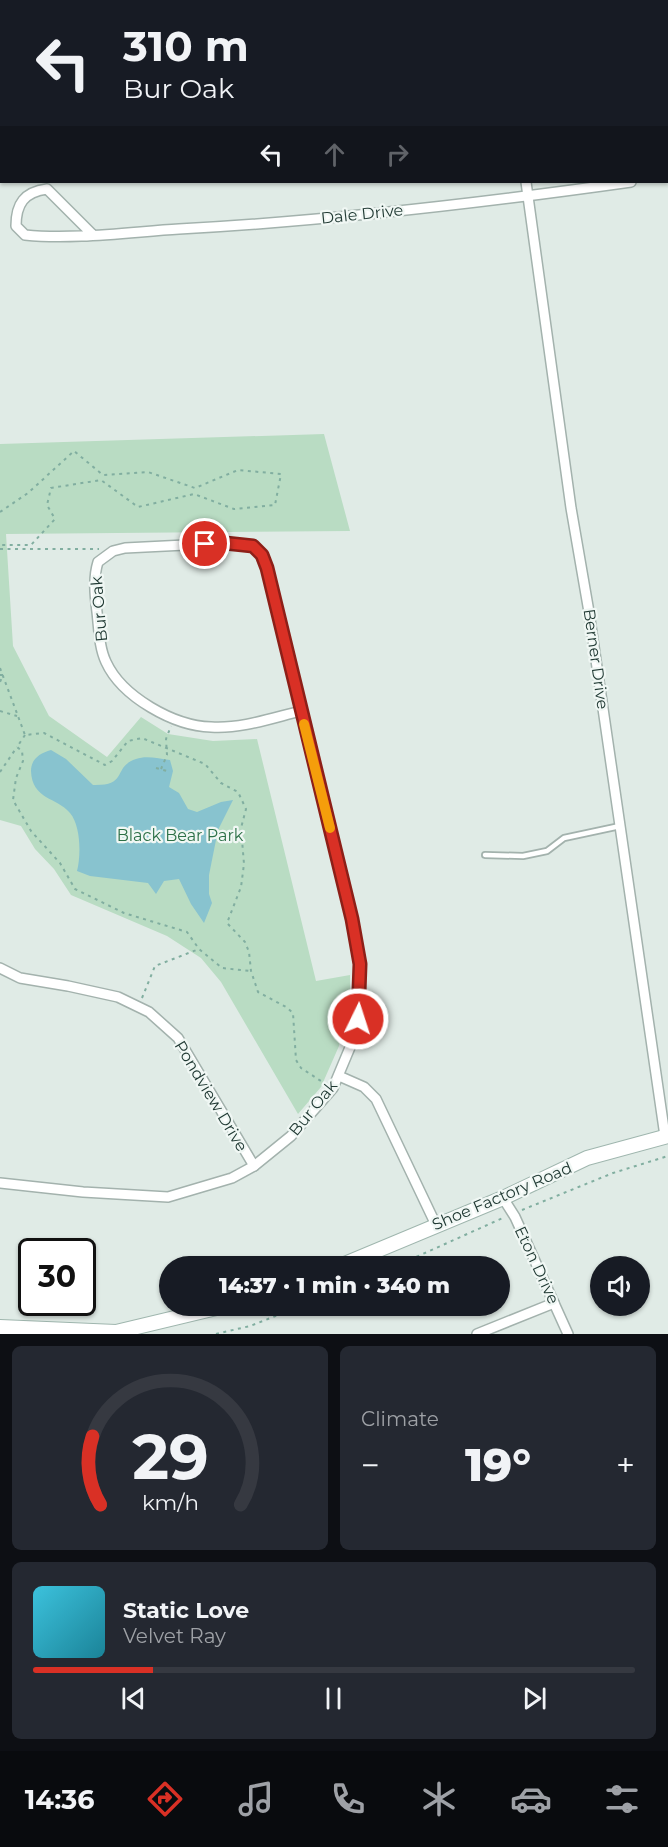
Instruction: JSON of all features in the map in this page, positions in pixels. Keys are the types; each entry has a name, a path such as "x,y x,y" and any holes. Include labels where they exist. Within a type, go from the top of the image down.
{"street":[{"name":"Berner Drive","path":"526,183 572,508 667,1136"},
{"name":"Dale Drive","path":"92,234 47,185 34,191 22,201 16,212 16,226 25,235 92,234 264,224 528,196 624,183"},
{"name":"Bur Oak","path":"0,1183 83,1192 168,1197 232,1178 254,1166 291,1136 333,1088 351,1045 358,1019 360,964 344,883 267,568 262,555 253,546 225,543 125,548 98,562 95,586 99,628 106,662 131,692 163,714 192,725 232,727 301,711"},
{"name":"Pondview Drive","path":"0,968 20,978 118,998 149,1012 178,1038 254,1166"},
{"path":"339,1076 364,1087 376,1099 436,1225"},
{"name":"Shoe Factory Road","path":"363,1256 502,1198 587,1158 667,1136"},
{"name":"Eton Drive","path":"502,1198 513,1214 568,1334"},
{"path":"477,1334 554,1303"},
{"path":"0,1327 116,1332 183,1316"}],"lane":[{"path":"485,855 523,856 547,851 564,838 620,826"}],"path":[{"path":"0,512 28,493 74,451 103,475 148,472 195,488 238,470 281,474 275,505 234,509 194,494 138,507 100,480 51,488 47,505 55,519 31,545 0,545"},
{"path":"0,549 98,548 106,556"},
{"path":"0,668 25,735"},
{"path":"0,682 1,675"},
{"path":"0,711 18,716"},
{"path":"161,769 173,719"},
{"path":"25,735 44,733 105,765 112,762 128,741 142,738 205,764 220,783 238,792 246,809 241,828 244,864 241,887 227,923 245,942 258,992 286,1006 293,1013 296,1060 300,1068 333,1088"},
{"path":"0,772 25,735"},
{"path":"17,747 22,751 23,761 15,778 13,800 31,831 60,863 75,889 124,913 187,932 199,949 222,968 251,971"},
{"path":"156,768 166,771"},
{"path":"138,1007 155,966 199,949"},
{"path":"418,1256 613,1173 668,1156"},
{"path":"216,1334 250,1326 276,1316"}],"green space":[{"name":"Black Bear Park","path":"324,434 350,531 6,534 13,646 49,716 107,757 141,717 168,734 213,741 257,739 316,981 350,975 350,994 342,1023 339,1046 321,1087 298,1114 221,982 201,958 167,936 71,895 54,869 35,849 21,826 0,820 0,444"}],"water":[{"path":"51,750 66,759 93,785 112,782 129,762 144,757 170,760 173,771 169,787 179,793 188,809 197,812 221,802 233,800 218,830 209,875 209,894 212,903 204,923 191,904 179,879 164,881 156,894 148,883 90,876 77,871 79,841 74,819 65,808 40,793 32,780 31,767 34,760"}],"slow traffic":[{"path":"304,724 330,828"}],"route":[{"path":"205,544 225,543 253,546 262,555 267,568 352,919 360,964 358,1019"}]}
